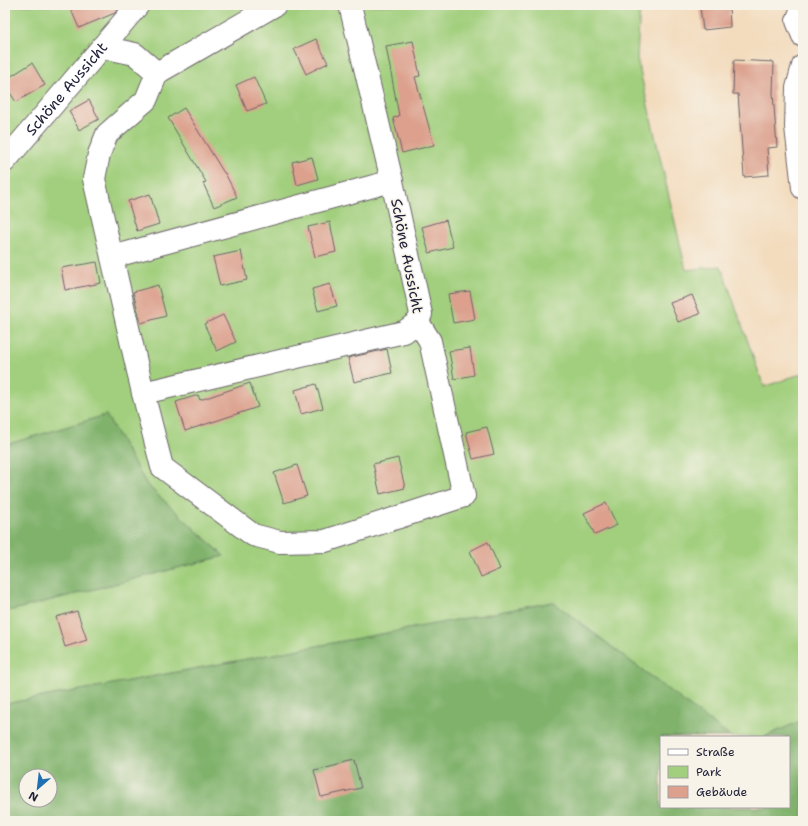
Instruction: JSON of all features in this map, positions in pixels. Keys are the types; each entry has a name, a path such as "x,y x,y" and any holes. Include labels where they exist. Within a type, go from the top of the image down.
{"street":[{"path":"102,47 138,5"},
{"path":"275,5 158,73 146,100 108,134 99,154 94,179 143,393 162,467 253,535 280,542 326,541 464,496 430,341 418,322"},
{"name":"Schöne Aussicht","path":"143,393 404,332 418,322 421,314 392,181 350,5"},
{"path":"803,5 798,21 803,36"},
{"name":"Schöne Aussicht","path":"5,161 102,47 135,54 158,73"},
{"path":"803,66 797,88 796,126 803,188"},
{"path":"112,257 392,181"}],"green space":[{"path":"5,5 640,5 637,58 686,270 721,266 764,387 803,373 803,720 766,736 729,736 553,602 5,704 5,612 224,556 147,485 106,415 5,445"},
{"path":"106,415 147,485 224,556 5,612 5,445"},
{"path":"553,602 729,736 660,736 660,808 790,808 790,736 766,736 803,720 803,821 5,821 5,704"}],"building":[{"path":"69,5 122,5 115,13 79,28"},
{"path":"729,5 730,27 703,30 700,7"},
{"path":"316,39 328,63 306,74 294,49"},
{"path":"413,41 420,76 415,77 434,145 402,153 393,118 399,116 386,46"},
{"path":"734,60 774,62 773,93 777,147 767,148 769,175 744,177 738,94 733,94"},
{"path":"32,63 45,85 16,102 5,85 5,80"},
{"path":"254,77 266,104 247,111 236,85"},
{"path":"89,100 99,119 79,130 69,111"},
{"path":"184,108 225,173 237,197 214,207 203,183 206,182 168,118"},
{"path":"312,157 318,179 297,185 292,162"},
{"path":"150,194 159,224 137,231 128,201"},
{"path":"446,220 453,247 429,253 422,227"},
{"path":"330,222 336,252 315,257 308,227"},
{"path":"241,251 247,280 220,286 213,257"},
{"path":"97,262 101,283 65,290 61,268"},
{"path":"330,284 337,306 318,311 312,289"},
{"path":"158,285 166,316 141,323 133,292"},
{"path":"470,291 475,319 453,323 448,294"},
{"path":"692,295 700,314 678,322 670,303"},
{"path":"223,315 236,342 217,351 204,324"},
{"path":"470,348 474,375 454,379 449,351"},
{"path":"387,349 392,373 354,382 348,358"},
{"path":"250,383 258,407 185,431 176,402 198,395 200,400"},
{"path":"316,384 323,408 301,414 295,390"},
{"path":"487,427 494,454 473,459 466,432"},
{"path":"398,458 405,488 380,494 373,464"},
{"path":"297,465 307,496 284,503 274,473"},
{"path":"606,503 617,525 595,535 584,513"},
{"path":"488,542 500,569 481,577 470,551"},
{"path":"77,611 87,640 65,647 56,617"},
{"path":"354,760 361,788 321,797 314,770"}]}
